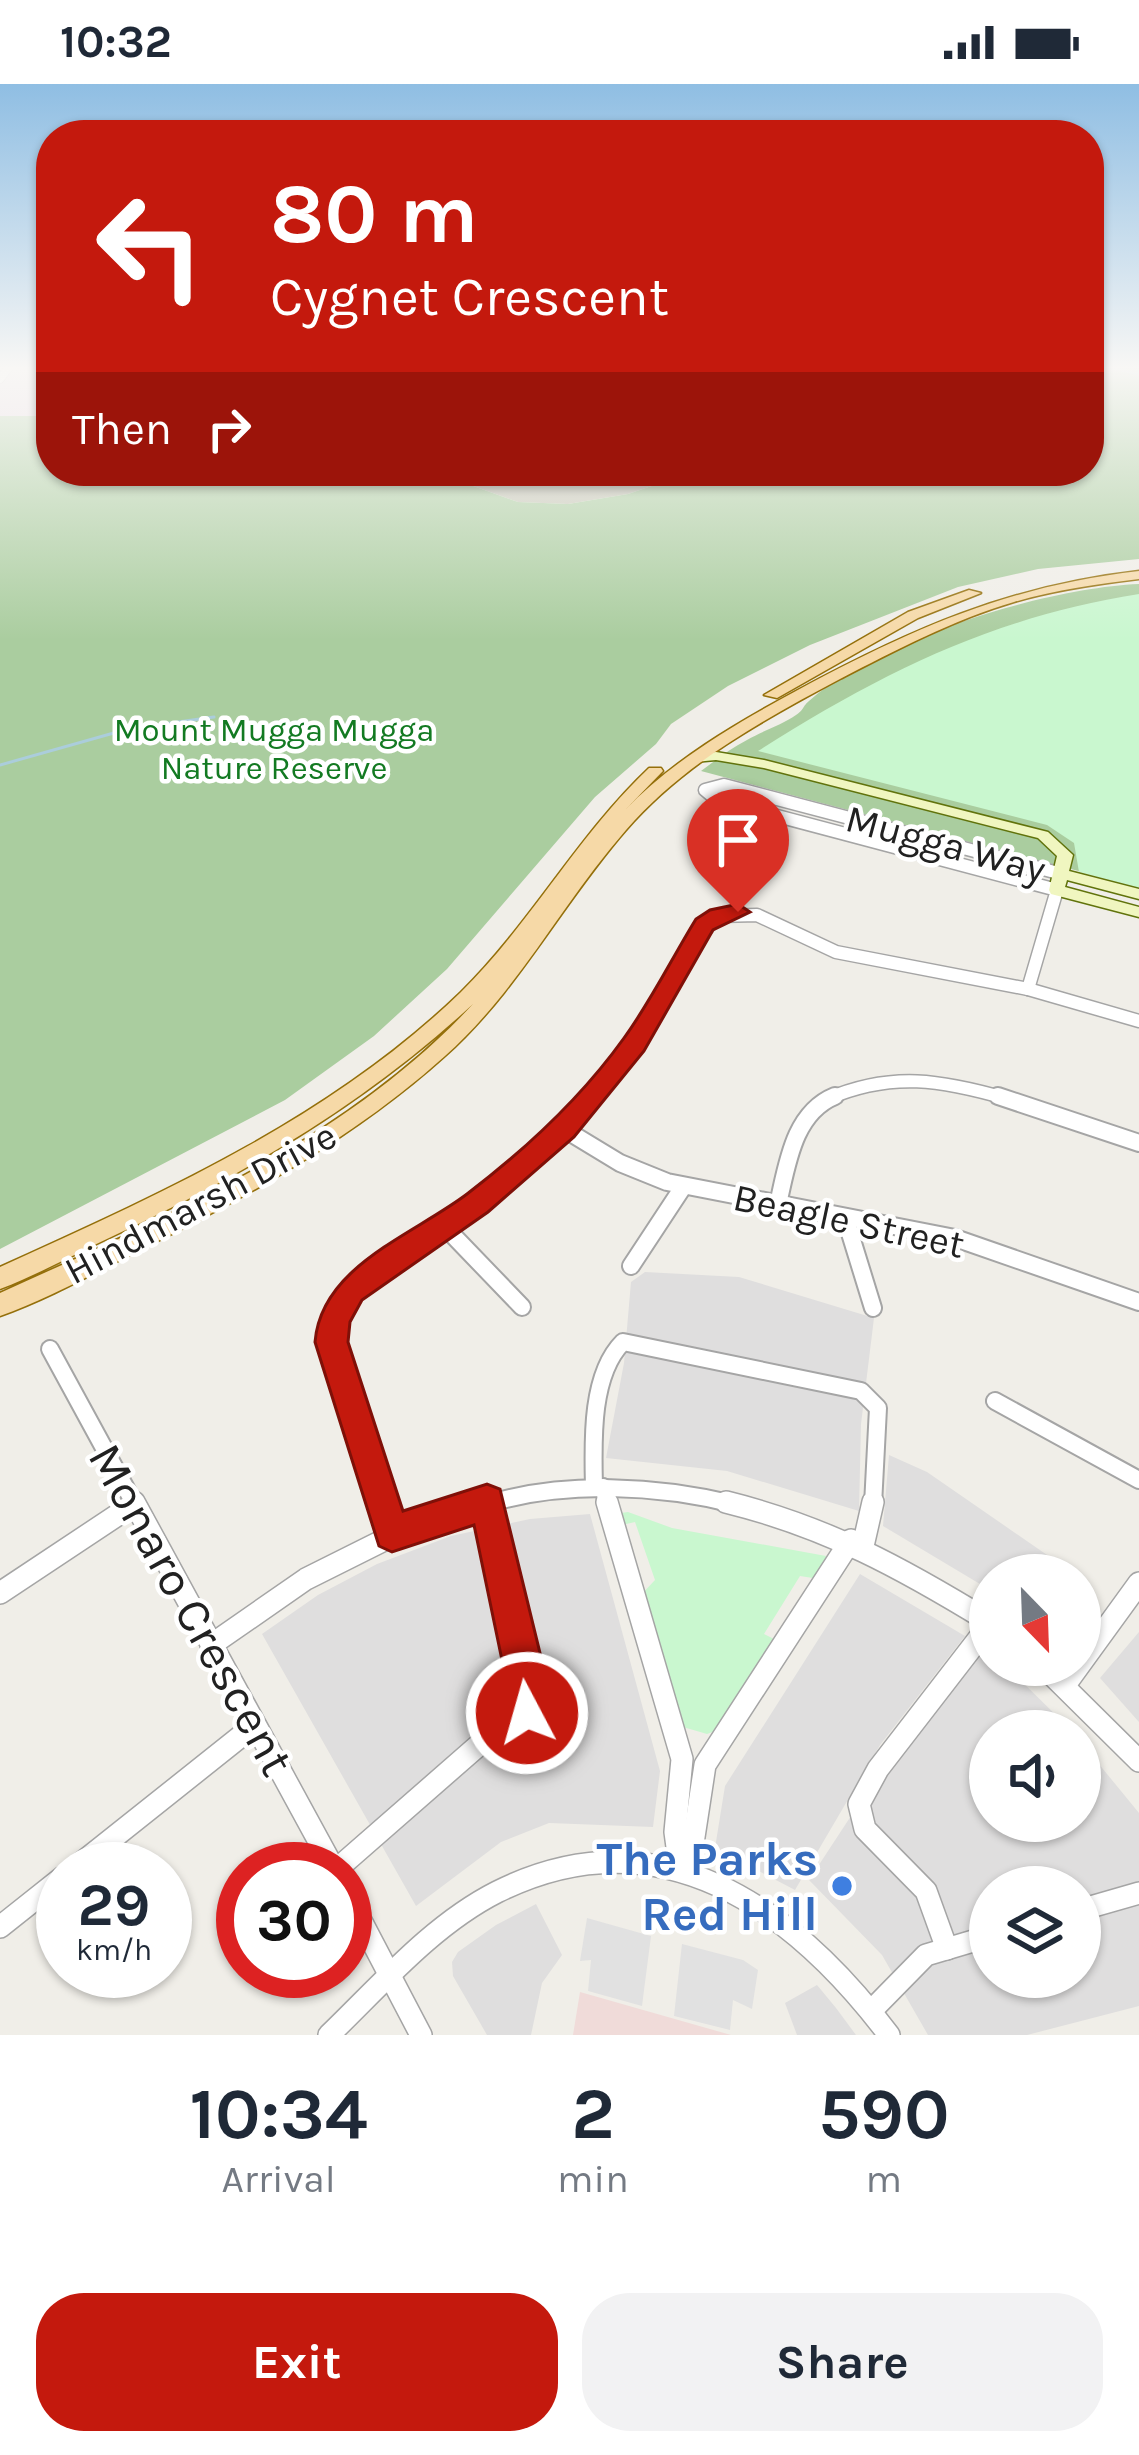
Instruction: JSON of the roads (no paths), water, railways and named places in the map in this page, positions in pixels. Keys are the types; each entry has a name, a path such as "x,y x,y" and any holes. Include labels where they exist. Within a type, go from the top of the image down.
{"main road":[{"name":"Hindmarsh Drive","path":"0,1278 249,1157 329,1108 406,1052 495,968 609,816 696,740 913,615 1022,580 1139,563"},
{"name":"Hindmarsh Drive","path":"0,1305 255,1180 380,1099 496,995 603,846 638,806 694,758 756,719 924,628 969,609 1037,590 1139,575"},
{"path":"756,719 735,748 764,764"},
{"path":"694,758 716,755 764,764 1043,835 1064,852 1060,882"},
{"name":"Mugga Way","path":"1060,882 1139,894"},
{"name":"Mugga Way","path":"1060,882 1139,912"}],"street":[{"name":"Mugga Way","path":"724,785 1060,882 713,799 705,791 724,785"},
{"path":"1028,989 1060,882"},
{"path":"392,1533 333,1347 332,1325 351,1290 445,1227 564,1129 619,1067 693,942 718,916 757,915 848,956 1028,989 1139,1022"},
{"path":"778,1204 787,1146 802,1118 844,1089 878,1079 948,1082 1139,1142"},
{"name":"Beagle Street","path":"564,1129 633,1170 682,1186 955,1238 1139,1302"},
{"path":"632,1266 682,1186"},
{"path":"845,1216 873,1308"},
{"path":"445,1227 522,1307"},
{"path":"623,1342 861,1391 878,1408 873,1508 857,1543 705,1765 694,1837 680,1869 675,1832 682,1760 598,1487 597,1421 611,1354 623,1342"},
{"name":"Monaro Crescent","path":"50,1349 320,1842"},
{"path":"995,1401 1139,1480"},
{"path":"212,1645 283,1591 392,1533 487,1502 598,1487 727,1499 857,1543 913,1571 969,1609"},
{"path":"366,1842 488,1737 527,1713 530,1694 487,1502"},
{"path":"0,1593 134,1504"},
{"path":"1101,1635 1139,1583"},
{"path":"947,1949 926,1892 865,1828 859,1804 878,1769 969,1650"},
{"path":"1066,1686 1139,1761"},
{"path":"108,1842 255,1725"},
{"path":"329,2035 463,1913 535,1875 611,1861 680,1869 729,1886 772,1911 816,1948 890,2035"},
{"path":"1101,1904 1139,1893"},
{"path":"0,1927 36,1898"},
{"path":"872,2010 917,1962 969,1942"},
{"path":"372,1944 421,2035"}],"waterway":[{"path":"0,765 128,729 214,717"}],"place":[{"name":"The Parks Red Hill","path":"842,1886"}],"park label":[{"name":"Mount Mugga Mugga Nature Reserve","path":"274,748"}]}
